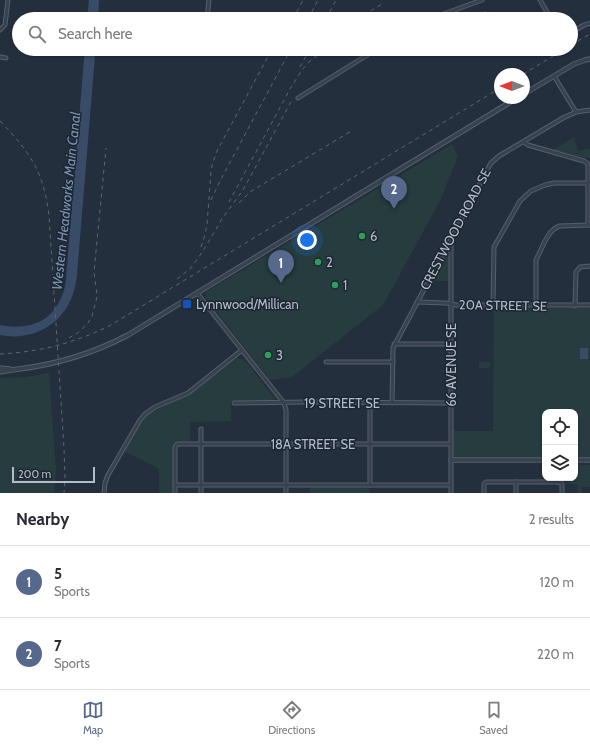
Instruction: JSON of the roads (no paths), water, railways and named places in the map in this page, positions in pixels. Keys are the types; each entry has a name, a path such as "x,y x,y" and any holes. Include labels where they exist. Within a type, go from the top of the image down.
{"street":[{"path":"0,30 5,25 8,0"},
{"path":"208,12 209,0"},
{"path":"449,12 482,0"},
{"path":"540,0 547,12"},
{"path":"578,29 590,23"},
{"path":"298,98 366,56"},
{"path":"0,57 6,58"},
{"path":"530,90 574,64 590,59"},
{"path":"554,76 576,112"},
{"path":"0,372 69,360 96,350 128,335 507,104"},
{"name":"CRESTWOOD ROAD SE","path":"392,402 394,344 491,163 499,156 563,118 576,112 590,110"},
{"path":"524,142 528,145 584,161 588,166 589,225 559,226 550,232 536,260 536,305"},
{"path":"493,305 494,248 520,201 531,191 546,185 554,183 589,183"},
{"name":"66 AVENUE SE","path":"451,238 451,493"},
{"path":"575,306 577,269 582,266 590,266"},
{"path":"197,293 284,403 286,410 286,493"},
{"name":"20A STREET SE","path":"417,302 446,303 456,305 590,305"},
{"path":"394,344 451,344"},
{"path":"104,493 108,475 145,414 155,406 188,393 242,350"},
{"path":"326,362 393,362"},
{"path":"0,368 18,369"},
{"path":"370,402 370,485"},
{"name":"19 STREET SE","path":"234,403 451,403"},
{"path":"201,429 201,493"},
{"name":"18A STREET SE","path":"175,485 176,445 451,444"},
{"path":"451,460 542,460"},
{"path":"578,460 590,460"},
{"path":"484,493 484,484 486,482 559,482 562,484 562,493"},
{"path":"516,482 516,493"},
{"path":"175,493 175,485 451,485"}],"water":[{"path":"89,0 99,0 98,12 88,12"},
{"path":"85,56 95,56 75,288 70,302 64,312 56,321 46,328 36,333 24,336 0,335 0,325 18,327 27,326 43,320 50,315 62,296 66,275"},
{"path":"580,348 588,348 588,359 580,359"}],"railway":[{"path":"297,12 303,0"},
{"path":"312,12 318,0"},
{"path":"330,12 336,0"},
{"path":"369,12 382,4"},
{"path":"578,41 590,34"},
{"path":"201,247 207,225 212,165 217,151 268,56"},
{"path":"211,200 287,56"},
{"path":"300,67 306,56"},
{"path":"229,202 290,89 307,64 317,56"},
{"path":"530,70 553,56"},
{"path":"0,354 57,346 84,337 111,325 494,92"},
{"path":"177,279 190,269 203,251 222,219 243,190 292,100"},
{"path":"0,121 20,143 34,164 47,201 64,448 64,493"},
{"path":"239,203 250,192 353,130"},
{"path":"69,338 79,332 88,323 92,316 96,301 97,295 94,272 106,148"}],"place":[{"name":"7","path":"394,209"},
{"name":"6","path":"362,236"},
{"name":"2","path":"318,262"},
{"name":"5","path":"281,283"},
{"name":"1","path":"335,285"},
{"name":"Lynnwood/Millican","path":"187,304"},
{"name":"3","path":"268,355"}],"water label":[{"name":"Western Headworks Main Canal","path":"66,201"}]}
